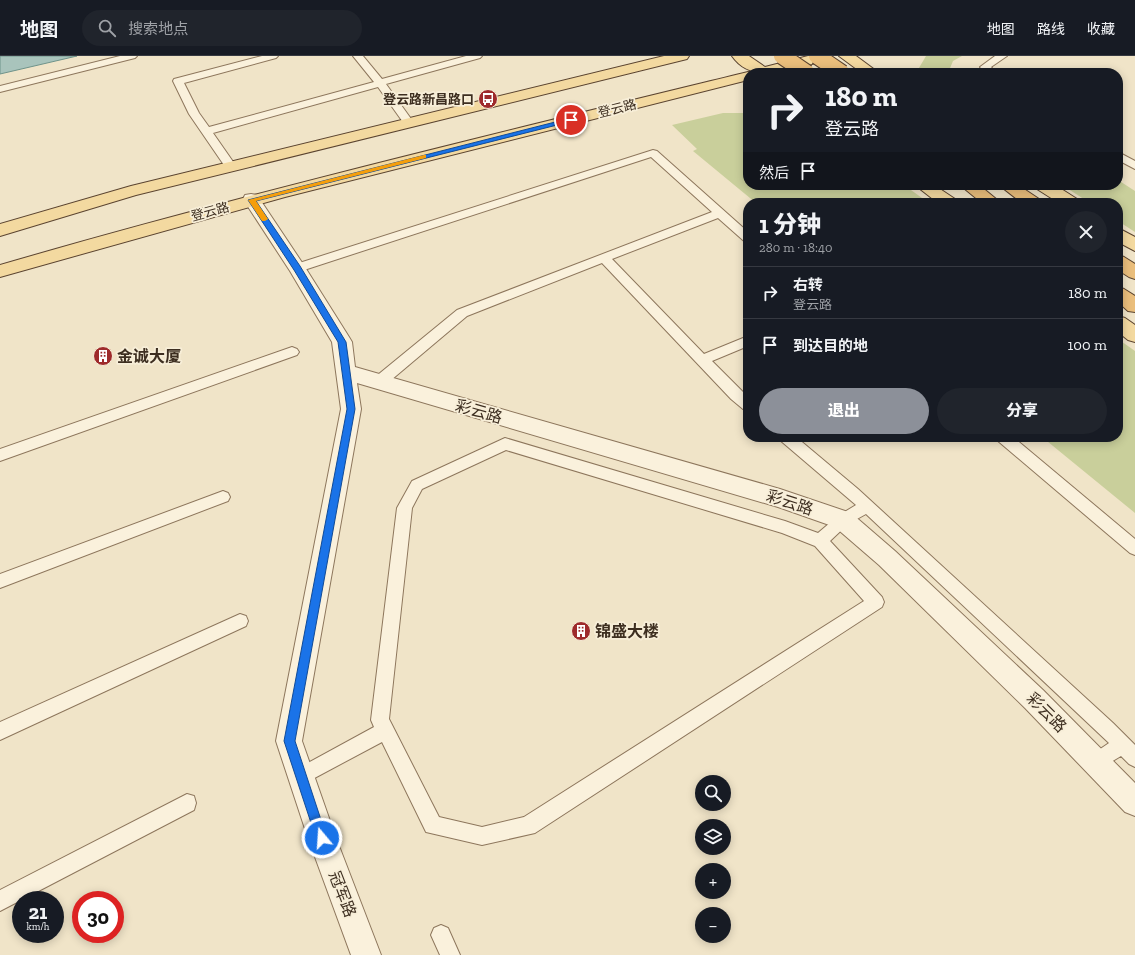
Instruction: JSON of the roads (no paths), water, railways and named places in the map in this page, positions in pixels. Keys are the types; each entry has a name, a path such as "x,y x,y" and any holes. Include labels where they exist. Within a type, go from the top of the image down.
{"highway":[{"path":"782,56 800,68"},
{"path":"817,56 835,68"},
{"path":"975,190 986,198"},
{"path":"1014,190 1026,198"},
{"path":"1123,265 1135,273"},
{"path":"1123,297 1135,306"}],"main road":[{"path":"0,230 131,191 682,56"},
{"path":"739,56 752,68"},
{"name":"登云路","path":"781,68 824,56"},
{"path":"846,56 864,68"},
{"name":"登云路","path":"0,271 122,234 251,200 743,78"},
{"path":"930,190 942,198"},
{"path":"1051,190 1063,198"},
{"path":"1123,237 1135,245"},
{"path":"1123,326 1135,334"}],"street":[{"name":"冠军路","path":"251,200 297,268 342,342 351,409 289,741 322,838 366,955"},
{"name":"彩云路","path":"346,372 780,498 843,520 887,558 1034,699 1135,802"}],"lane":[{"path":"0,89 132,56"},
{"path":"230,166 194,114 178,81 273,56"},
{"path":"358,56 409,123"},
{"path":"207,131 477,56"},
{"path":"986,68 985,67 1002,56"},
{"path":"297,268 653,153 743,234"},
{"path":"1123,158 1135,166"},
{"path":"379,382 462,313 720,213"},
{"path":"604,258 702,360 743,400"},
{"path":"702,360 743,343"},
{"path":"0,455 292,352"},
{"path":"792,442 867,506 1135,758"},
{"path":"1009,442 1135,548"},
{"path":"504,444 785,527 820,542 876,602 528,826 482,836 433,825 380,720 405,508 417,485 504,444"},
{"path":"0,581 223,497"},
{"path":"820,542 843,520 867,506"},
{"path":"0,732 240,621"},
{"path":"301,776 386,730"},
{"path":"1096,762 1122,745"},
{"path":"0,901 187,803"},
{"path":"441,935 450,955"}],"water":[{"path":"0,56 77,56 0,74"}],"place":[{"name":"登云路新昌路口","path":"488,99"},
{"name":"金诚大厦","path":"103,356"},
{"name":"锦盛大楼","path":"581,631"}]}
